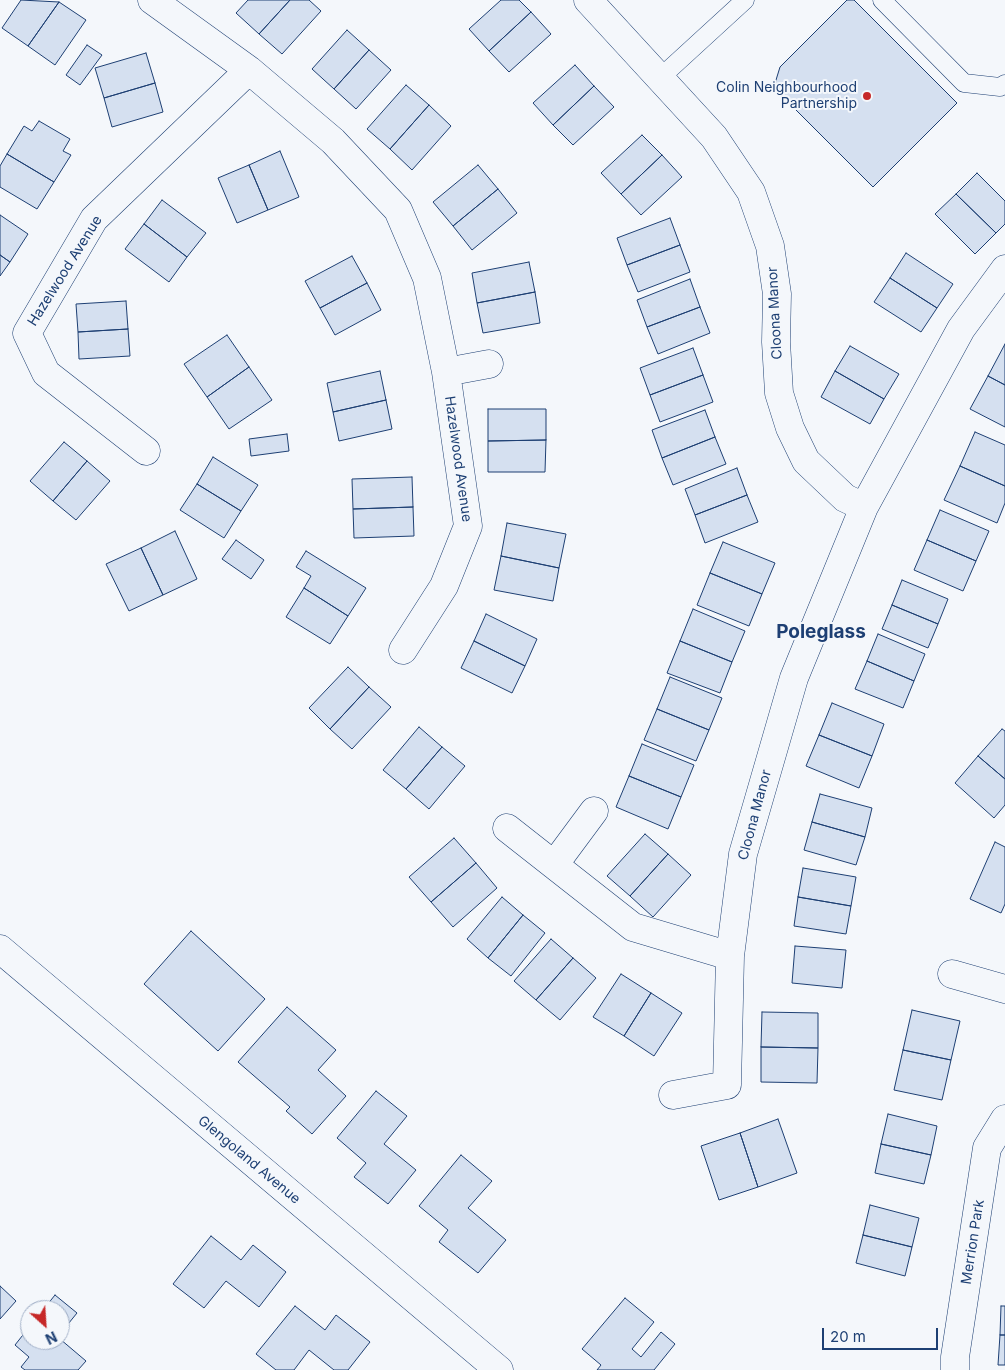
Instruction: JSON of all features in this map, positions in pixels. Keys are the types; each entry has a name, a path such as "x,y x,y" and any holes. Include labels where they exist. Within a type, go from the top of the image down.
{"street":[{"name":"Hazelwood Avenue","path":"152,0 249,70 333,141 398,210 427,278 446,372 468,526 444,586 403,650"},
{"name":"Cloona Manor","path":"588,0 661,77 714,137 751,192 770,246 777,294 776,342 779,393 794,436 806,461 845,498 864,507"},
{"name":"Hazelwood Avenue","path":"146,451 46,373 26,333 94,220 249,70"},
{"name":"Cloona Manor","path":"673,1095 727,1085 730,956 743,854 794,678 864,507 961,328 1005,269"},
{"path":"446,372 488,364"},
{"path":"554,865 594,811"},
{"path":"507,828 632,927 730,956"},
{"name":"Glengoland Avenue","path":"0,950 499,1370"},
{"path":"952,974 1005,989"},
{"name":"Merrion Park","path":"955,1370 955,1357 987,1148 1005,1119"}],"lane":[{"path":"661,77 745,0"},
{"path":"882,0 964,83 1000,87 1005,84"}],"building":[{"path":"21,0 59,2 28,46 2,28"},
{"path":"248,0 290,0 259,34 236,13"},
{"path":"290,0 309,0 321,11 282,54 259,34"},
{"path":"501,0 519,0 531,12 489,51 469,29"},
{"name":"Colin Neighbourhood Partnership","path":"847,0 854,0 957,103 873,187 776,90 776,80 780,67"},
{"path":"59,2 86,20 55,65 28,46"},
{"path":"531,12 551,34 509,72 489,51"},
{"path":"347,30 369,50 334,89 312,69"},
{"path":"87,45 102,55 80,85 66,75"},
{"path":"369,50 391,70 356,109 334,89"},
{"path":"146,53 155,83 104,98 95,68"},
{"path":"575,65 594,86 553,125 533,103"},
{"path":"155,83 163,112 112,127 104,98"},
{"path":"406,85 429,105 390,149 367,129"},
{"path":"594,86 614,107 573,145 553,125"},
{"path":"429,105 451,126 412,170 390,149"},
{"path":"39,121 70,139 63,151 71,155 54,182 7,154 24,126 32,131"},
{"path":"642,135 662,155 621,194 601,173"},
{"path":"280,151 299,197 268,210 249,165"},
{"path":"7,154 54,182 37,209 0,187 0,166"},
{"path":"662,155 682,177 641,215 621,194"},
{"path":"249,165 268,210 237,223 218,178"},
{"path":"478,165 498,189 453,226 433,202"},
{"path":"977,173 1005,201 1005,224 996,233 956,194"},
{"path":"498,189 517,213 472,250 453,226"},
{"path":"956,194 996,233 975,254 935,214"},
{"path":"162,200 206,233 187,257 144,224"},
{"path":"0,215 28,234 10,262 0,255"},
{"path":"670,218 680,245 627,265 617,238"},
{"path":"144,224 187,257 169,282 125,249"},
{"path":"680,245 690,272 638,292 627,265"},
{"path":"906,253 953,284 937,308 890,278"},
{"path":"0,255 10,262 0,276"},
{"path":"352,256 367,283 320,308 305,281"},
{"path":"529,262 535,292 477,303 472,273"},
{"path":"890,278 937,308 921,332 874,302"},
{"path":"690,279 700,307 647,327 637,300"},
{"path":"367,283 381,310 335,335 320,308"},
{"path":"535,292 540,323 483,333 477,303"},
{"path":"126,301 128,329 78,332 76,304"},
{"path":"700,307 710,333 658,354 647,327"},
{"path":"128,329 130,356 79,359 78,332"},
{"path":"227,335 249,367 207,397 184,364"},
{"path":"1005,344 1005,385 988,376"},
{"path":"850,346 899,374 884,399 835,371"},
{"path":"693,348 703,375 650,395 640,368"},
{"path":"249,367 272,400 229,429 207,397"},
{"path":"380,371 386,400 333,412 327,383"},
{"path":"835,371 884,399 870,424 821,397"},
{"path":"703,375 713,402 660,422 650,395"},
{"path":"988,376 1005,385 1005,427 970,409"},
{"path":"386,400 392,429 339,441 333,412"},
{"path":"488,409 546,409 546,440 488,441"},
{"path":"705,410 715,437 662,458 652,430"},
{"path":"975,432 1005,445 1005,486 960,466"},
{"path":"287,434 289,451 251,456 249,439"},
{"path":"715,437 726,464 673,485 662,458"},
{"path":"546,440 545,472 488,472 488,441"},
{"path":"64,442 87,461 53,501 30,481"},
{"path":"213,457 258,485 241,511 197,484"},
{"path":"87,461 110,481 76,520 53,501"},
{"path":"960,466 1005,486 1005,503 997,523 944,500"},
{"path":"737,468 747,495 695,515 685,489"},
{"path":"412,477 413,507 353,509 352,479"},
{"path":"197,484 241,511 224,538 180,510"},
{"path":"747,495 758,522 705,543 695,515"},
{"path":"413,507 414,536 354,538 353,509"},
{"path":"940,510 989,531 976,561 927,540"},
{"path":"507,523 566,534 559,568 501,556"},
{"path":"175,531 197,579 163,595 141,548"},
{"path":"236,540 264,560 251,579 222,559"},
{"path":"927,540 976,561 963,591 914,570"},
{"path":"723,542 775,563 762,594 710,573"},
{"path":"141,548 163,595 129,611 106,564"},
{"path":"306,551 366,588 348,616 304,588 311,576 296,567"},
{"path":"501,556 559,568 553,601 494,590"},
{"path":"710,573 762,594 749,626 697,605"},
{"path":"902,580 948,599 938,624 892,605"},
{"path":"304,588 348,616 330,644 286,617"},
{"path":"892,605 938,624 928,648 882,629"},
{"path":"693,609 745,631 732,662 680,641"},
{"path":"486,614 537,639 525,666 474,641"},
{"path":"878,634 925,654 914,681 867,661"},
{"path":"474,641 525,666 512,693 461,668"},
{"path":"680,641 732,662 720,693 667,673"},
{"path":"867,661 914,681 903,708 855,689"},
{"path":"348,667 369,687 330,729 309,708"},
{"path":"670,677 722,698 709,730 657,709"},
{"path":"369,687 391,707 352,749 330,729"},
{"path":"832,703 884,724 872,756 819,735"},
{"path":"657,709 709,730 696,761 644,740"},
{"path":"419,727 442,747 406,789 383,770"},
{"path":"1002,729 1005,731 1005,779 978,756"},
{"path":"819,735 872,756 859,788 806,766"},
{"path":"642,744 694,765 681,797 629,776"},
{"path":"442,747 465,766 429,809 406,789"},
{"path":"978,756 1005,779 1005,805 994,818 955,783"},
{"path":"629,776 681,797 668,829 616,807"},
{"path":"820,794 872,808 865,837 812,822"},
{"path":"812,822 865,837 856,865 804,850"},
{"path":"645,834 668,854 630,896 607,876"},
{"path":"454,838 476,863 431,902 409,877"},
{"path":"995,842 1005,847 1005,904 1001,913 970,899"},
{"path":"668,854 691,875 653,917 630,896"},
{"path":"476,863 497,888 453,927 431,902"},
{"path":"803,868 856,877 851,906 798,897"},
{"path":"502,897 523,915 488,958 467,939"},
{"path":"798,897 851,906 846,934 794,926"},
{"path":"523,915 545,933 511,976 488,958"},
{"path":"191,931 265,999 218,1051 144,984"},
{"path":"551,939 573,958 536,1000 514,981"},
{"path":"795,946 846,950 842,988 792,983"},
{"path":"573,958 596,978 560,1020 536,1000"},
{"path":"621,974 651,993 624,1036 593,1017"},
{"path":"651,993 682,1013 654,1056 624,1036"},
{"path":"287,1007 336,1050 318,1070 346,1096 312,1134 286,1111 290,1107 238,1062"},
{"path":"912,1010 960,1021 951,1060 903,1050"},
{"path":"762,1012 818,1013 818,1048 761,1047"},
{"path":"761,1047 818,1048 817,1083 761,1082"},
{"path":"903,1050 951,1060 942,1100 894,1090"},
{"path":"376,1091 407,1116 384,1144 416,1170 388,1204 354,1177 366,1163 337,1138"},
{"path":"888,1114 937,1126 931,1155 881,1144"},
{"path":"778,1119 797,1173 758,1187 740,1133"},
{"path":"740,1133 758,1187 719,1200 701,1146"},
{"path":"881,1144 931,1155 924,1184 875,1173"},
{"path":"461,1155 492,1181 468,1208 506,1240 478,1273 439,1242 448,1230 419,1206"},
{"path":"870,1205 919,1218 912,1247 863,1235"},
{"path":"863,1235 912,1247 905,1276 856,1263"},
{"path":"211,1236 241,1260 253,1245 286,1272 259,1307 226,1281 204,1308 173,1284"},
{"path":"0,1286 16,1301 0,1319"},
{"path":"55,1295 61,1300 51,1300"},
{"path":"625,1298 654,1322 632,1349 641,1357 661,1332 675,1344 654,1370 597,1370 601,1365 582,1349"},
{"path":"295,1306 325,1330 336,1315 370,1342 348,1370 334,1370 309,1350 294,1370 276,1370 256,1354"},
{"path":"1001,1306 1005,1306 1005,1335 1000,1335"},
{"path":"70,1307 77,1313 70,1322"},
{"path":"1000,1335 1005,1335 1005,1365 998,1365"},
{"path":"20,1339 20,1349 15,1345"},
{"path":"70,1347 86,1361 78,1370 25,1370 21,1367 29,1357 21,1350 70,1350"}],"place":[{"name":"Colin Neighbourhood Partnership","path":"867,96"}],"district":[{"name":"Poleglass","path":"821,632"}]}
